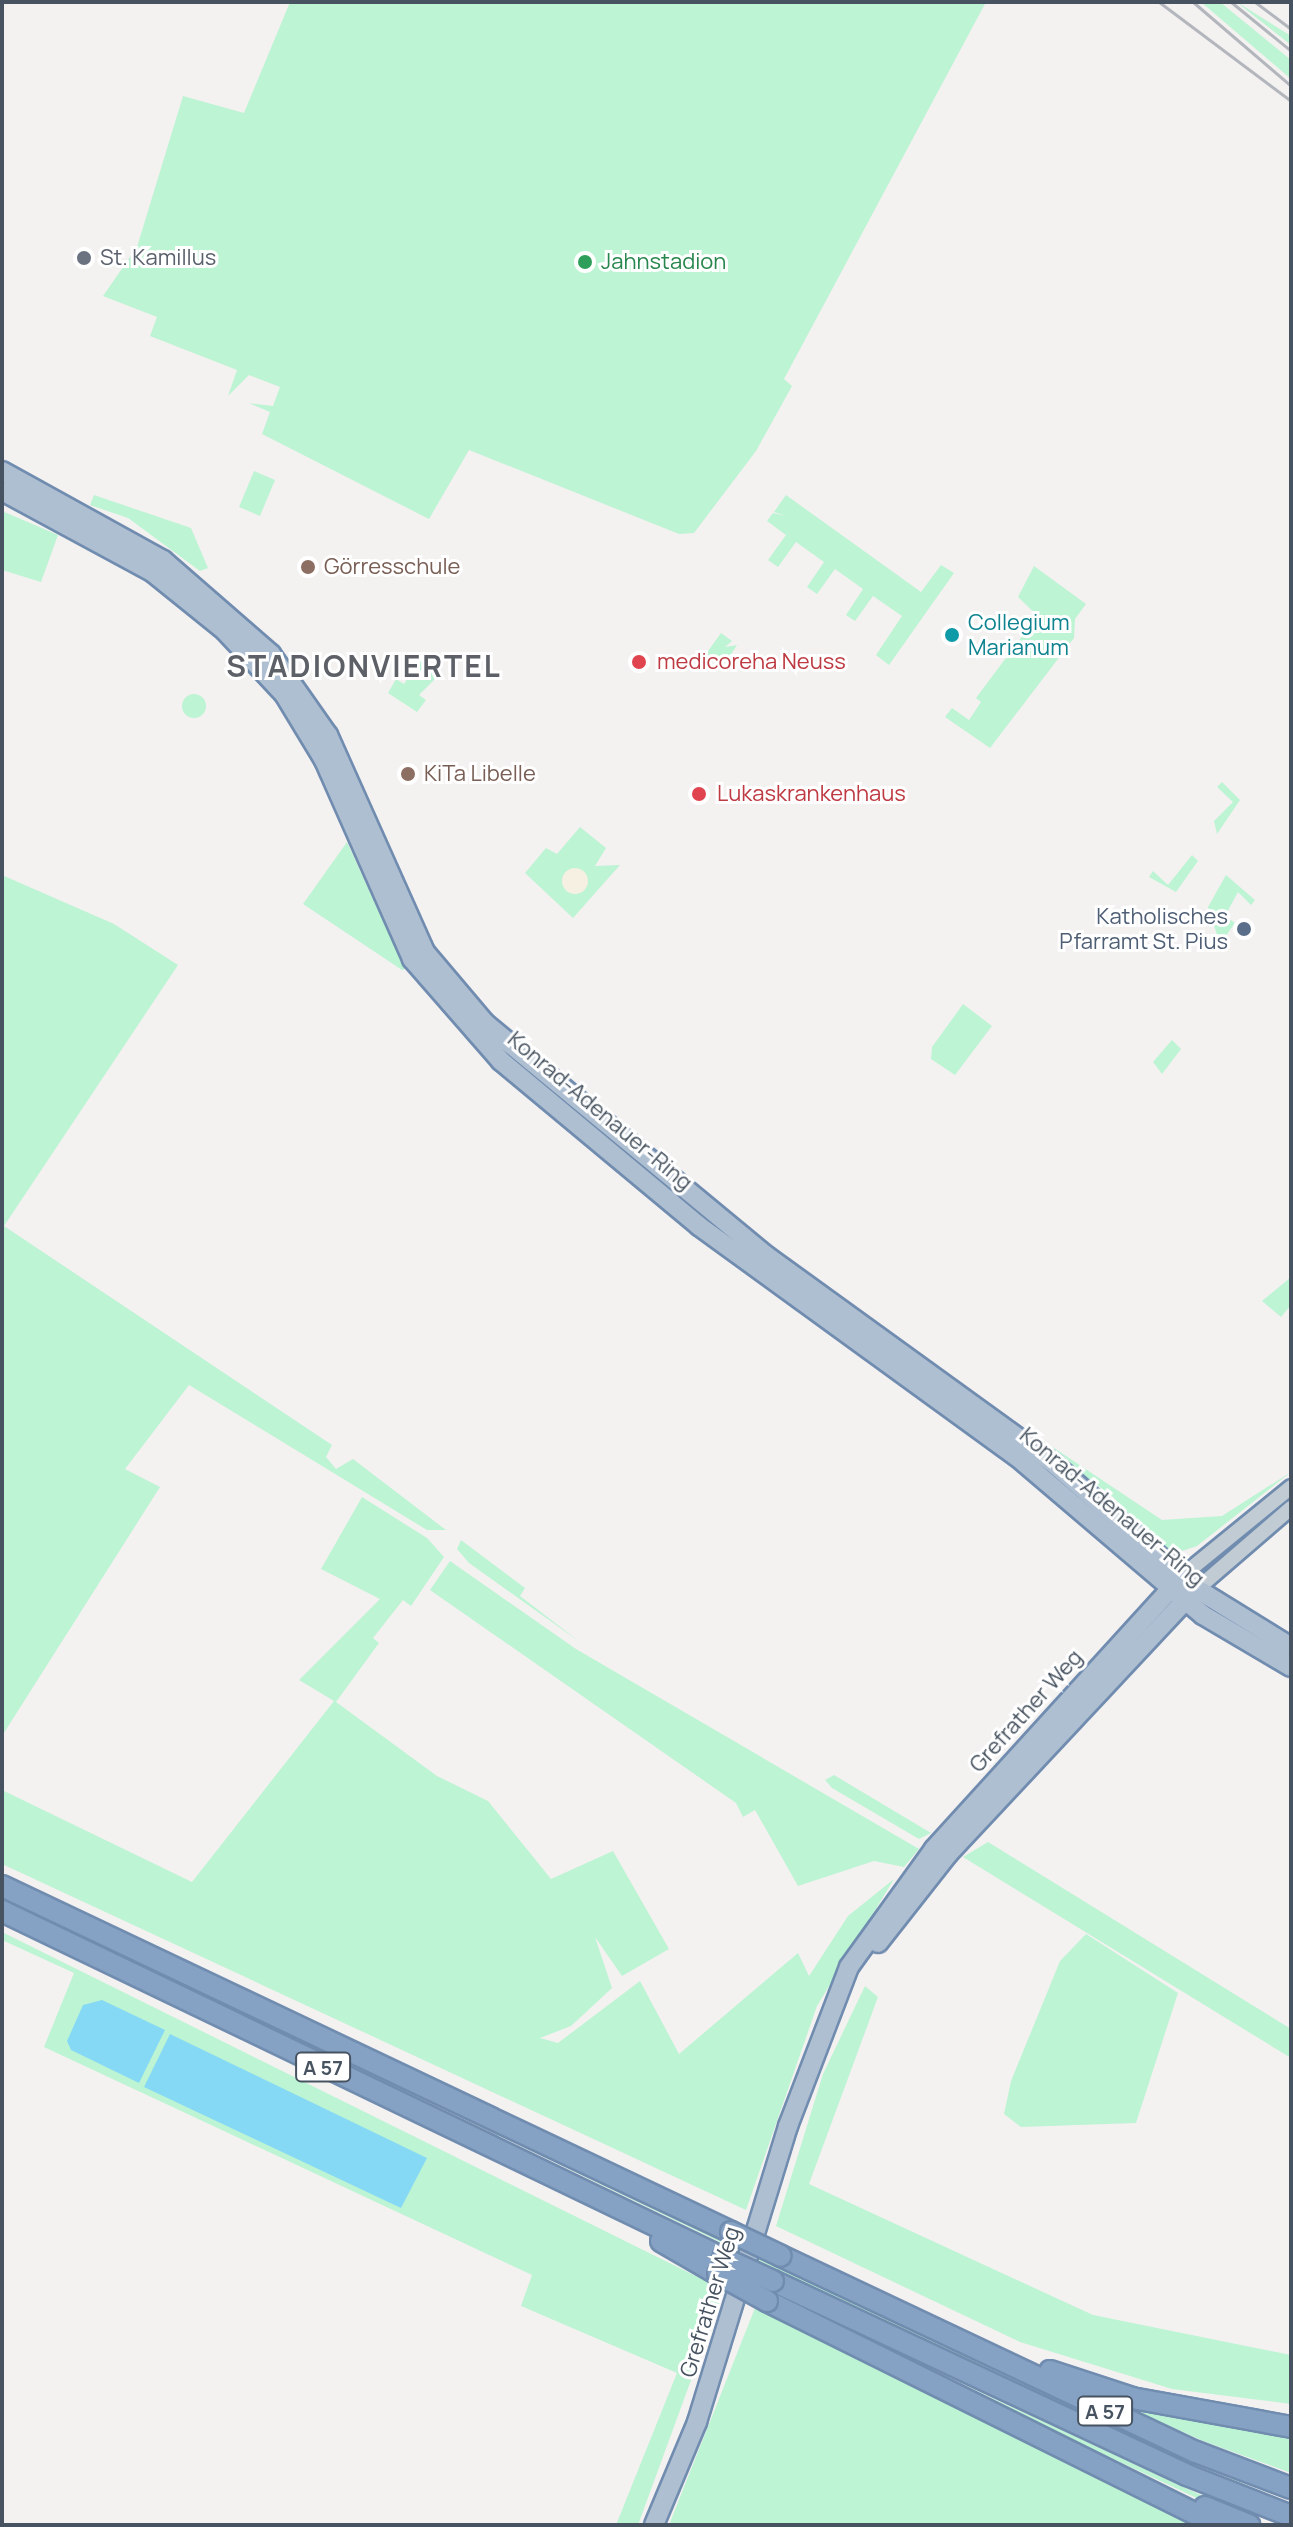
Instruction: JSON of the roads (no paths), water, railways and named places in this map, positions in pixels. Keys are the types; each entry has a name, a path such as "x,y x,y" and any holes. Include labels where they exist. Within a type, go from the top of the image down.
{"highway":[{"name":"A 57","path":"2,1886 1196,2452 1291,2488"},
{"name":"A 57","path":"2,1911 627,2213 1036,2433"},
{"name":"A 57","path":"770,2291 1187,2475 1291,2516"},
{"path":"923,2324 967,2332 1049,2370 1132,2398 1291,2427"},
{"path":"1049,2370 1291,2416"},
{"path":"1036,2433 1218,2525"},
{"path":"1036,2433 1249,2525"}],"main road":[{"name":"Konrad-Adenauer-Ring","path":"2,471 163,560 271,654 333,746 425,952 485,1023 779,1265 1054,1464 1183,1588 1291,1647"},
{"name":"Konrad-Adenauer-Ring","path":"2,491 152,572 225,631 284,694 324,760 412,959 501,1061 699,1226 1016,1456 1183,1588 1291,1667"},
{"name":"Grefrather Weg","path":"654,2525 697,2422 788,2126 837,2001 948,1854 1183,1588"}],"street":[{"name":"Grefrather Weg","path":"1183,1588 1291,1487"},
{"name":"Grefrather Weg","path":"1183,1588 1291,1508"}],"water":[{"path":"102,2000 165,2030 139,2083 71,2050 67,2041 83,2005"},
{"path":"170,2034 427,2158 401,2208 144,2087"}],"railway":[{"path":"1159,2 1291,101"},
{"path":"1193,2 1291,86"},
{"path":"1231,2 1291,51"},
{"path":"1255,2 1291,29"}],"place":[{"name":"St. Kamillus","path":"84,258"},
{"name":"Jahnstadion","path":"585,262"},
{"name":"Görresschule","path":"308,567"},
{"name":"Collegium Marianum","path":"952,635"},
{"name":"medicoreha Neuss","path":"639,662"},
{"name":"KiTa Libelle","path":"408,774"},
{"name":"Lukaskrankenhaus","path":"699,794"},
{"name":"Katholisches Pfarramt St. Pius","path":"1244,929"}],"district":[{"name":"STADIONVIERTEL","path":"364,666"}]}
